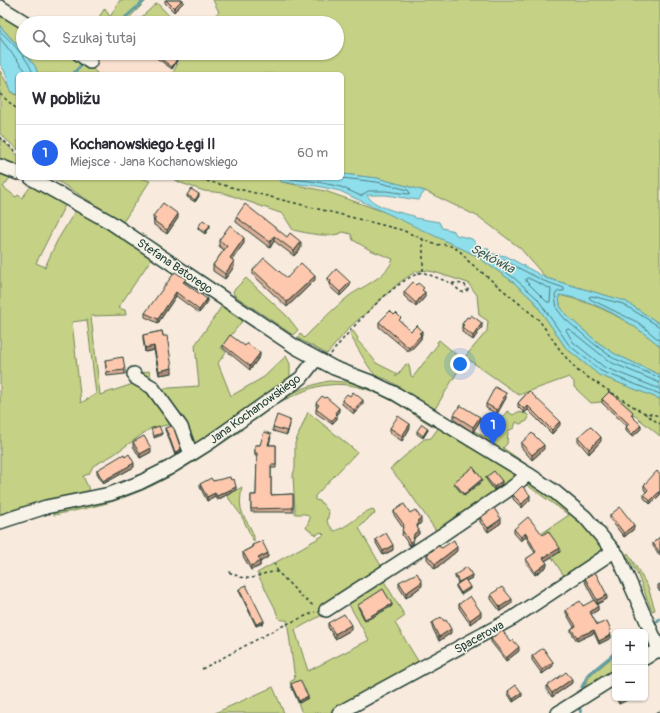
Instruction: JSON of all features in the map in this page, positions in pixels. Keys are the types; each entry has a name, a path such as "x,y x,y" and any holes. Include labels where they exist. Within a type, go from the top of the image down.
{"street":[{"path":"0,7 16,17"},
{"path":"0,166 16,172"},
{"name":"Stefana Batorego","path":"35,180 110,222 282,340 316,359"},
{"path":"316,359 396,394 528,474 555,492 585,517 618,556 641,606 660,650 648,656"},
{"name":"Jana Kochanowskiego","path":"0,522 46,508 110,494 139,483 169,468 301,378 316,359"},
{"path":"134,374 136,378 152,387 168,409 181,428 191,454"},
{"path":"326,610 442,535 514,486 528,474"},
{"name":"Spacerowa","path":"338,713 513,618 614,551"},
{"path":"558,713 612,679"}],"path":[{"path":"0,94 16,108"},
{"path":"0,137 16,152"},
{"path":"203,180 395,228 436,244 441,243 454,248 463,253 467,260 539,320 563,354 578,371 660,424"},
{"path":"422,272 423,239"},
{"path":"316,359 331,354 350,329 404,280 422,272 451,283 464,284 468,289 461,292 451,283"},
{"path":"642,412 660,416"},
{"path":"274,563 278,572 311,605 326,610"},
{"path":"229,572 242,579 250,580 270,572 278,572"},
{"path":"202,669 280,627 313,613 326,610"}],"shaded area":[{"path":"99,60 180,60 173,72 96,72 92,68"}],"green space":[{"path":"120,0 147,0 131,16 111,16"},
{"path":"213,0 660,0 660,324 625,301 546,278 520,248 479,217 425,191 377,178 344,174 344,72 173,72 180,60 344,60 344,16 214,16 219,12"},
{"path":"157,3 169,16 143,16"},
{"path":"105,8 109,16 100,16"},
{"path":"0,11 16,21 16,43 0,26"},
{"path":"30,60 83,60 96,72 37,72 35,66"},
{"path":"0,71 13,94 16,95 16,148 0,134"},
{"path":"0,138 16,154 16,164 0,159"},
{"path":"0,174 10,178 3,187 16,197 18,195 22,198 34,182 67,201 36,263 45,267 57,241 77,208 152,258 118,308 125,310 126,315 91,316 100,395 133,384 136,374 149,371 155,389 199,386 195,345 224,303 243,320 221,348 226,352 218,363 231,396 264,377 286,356 290,364 290,379 195,447 179,423 151,428 113,455 93,466 89,474 83,476 91,494 0,518","holes":["87,320 96,394 81,403 72,322"]},
{"path":"56,180 150,181 123,222"},
{"path":"176,180 280,180 282,182 325,191 396,216 475,255 512,281 534,301 566,348 599,375 660,399 660,436 608,394 601,402 591,403 574,387 574,382 569,377 519,395 465,357 487,331 488,321 479,315 477,295 468,283 434,272 423,270 415,272 400,282 349,328 327,354 299,339 298,337 300,333 304,338 331,311 349,296 386,271 393,259 370,250 353,240 351,234 343,232 332,235 319,235 293,230 283,214 224,193 204,191"},
{"path":"246,278 287,316 298,330 293,335 234,295 233,291"},
{"path":"559,295 587,303 613,314 637,328 660,346 660,375 615,354 596,341 566,315 560,306"},
{"path":"353,331 358,338 357,340 371,355 376,363 396,373 396,377 406,364 409,365 411,376 413,377 438,344 437,342 439,340 464,361 435,409 418,400 388,380 375,375 351,336 350,333"},
{"path":"329,381 360,383 377,389 433,423 434,427 397,404 371,391 343,385 328,385 305,391 280,402 249,423 269,408 295,392"},
{"path":"507,411 513,415 518,412 527,414 529,417 527,421 520,424 516,422 514,428 508,431 507,444 503,448 530,467 473,434 475,431 485,437 498,416 503,417"},
{"path":"308,412 357,452 315,496 315,500 320,501 329,512 327,522 334,531 344,527 367,511 372,509 374,511 375,514 369,517 359,528 384,571 324,607 322,615 295,630 308,671 369,640 347,601 382,578 405,616 395,623 421,666 330,713 302,713 290,682 295,679 287,620 281,620 278,617 257,573 324,535 321,532 316,535 306,528 310,518 306,514 295,514 293,475 295,468 295,443"},
{"path":"241,427 242,430 214,449 156,484 107,503 54,515 53,512 108,500"},
{"path":"439,427 514,472 515,476 512,482 439,535 405,486 390,469 424,439 431,438"},
{"path":"527,480 549,494 584,523 604,548 603,554 566,579 538,536 569,515 524,483"},
{"path":"242,487 240,500 241,509 243,516 250,527 254,542 241,515 227,496"},
{"path":"628,553 648,587 655,610 652,611 637,573 626,555"},
{"path":"612,658 612,674 582,691 590,676"},
{"path":"273,687 284,713 215,713"}],"water":[{"path":"0,26 16,44 16,60 30,60 35,66 37,72 16,72 16,94 11,91 5,72 0,64"},
{"name":"Sękówka","path":"344,174 377,178 425,191 418,200 386,195 367,195 375,203 388,209 414,216 415,218 439,222 442,228 454,231 456,235 472,239 477,245 489,249 487,253 506,256 546,278 625,301 660,324 660,346 613,313 587,302 559,295 560,306 566,315 596,341 615,354 660,375 660,399 599,375 566,348 534,301 512,281 475,255 340,191 317,186 282,182 280,180 344,180"}],"building":[{"path":"166,0 182,0 174,8"},
{"path":"162,60 176,60 172,67"},
{"path":"191,189 199,194 195,200 187,195"},
{"path":"163,203 178,214 167,230 154,221 156,218 153,216"},
{"path":"245,204 287,237 290,233 301,242 294,251 274,236 270,242 236,217"},
{"path":"203,220 210,225 205,232 198,227"},
{"path":"230,225 244,238 230,258 234,261 225,274 213,265 227,246 219,240"},
{"path":"264,258 287,278 301,263 315,276 287,302 253,270"},
{"path":"336,269 350,282 340,292 330,283 331,281 328,278"},
{"path":"175,272 186,279 183,282 207,299 199,310 176,292 158,319 145,313"},
{"path":"413,282 416,285 418,283 424,288 422,290 425,292 416,303 404,292"},
{"path":"390,311 394,315 396,313 401,318 399,320 411,331 417,325 422,331 419,333 421,335 409,348 379,322"},
{"path":"471,315 482,323 473,336 462,327 464,325 462,324 467,317 469,318"},
{"path":"162,331 163,336 167,336 172,368 159,371 154,346 145,348 143,335"},
{"path":"230,335 245,346 247,343 260,353 250,366 223,345"},
{"path":"123,357 125,370 107,372 105,360"},
{"path":"495,387 506,393 497,410 486,404"},
{"path":"529,391 560,421 552,430 528,406 524,409 518,403"},
{"path":"353,392 363,400 354,410 342,400 347,394 350,396"},
{"path":"609,392 633,412 631,415 641,425 632,434 626,427 629,424 602,399"},
{"path":"322,396 325,398 326,397 339,408 335,413 337,415 332,421 316,409 319,405 316,403"},
{"path":"460,405 480,417 473,427 454,415"},
{"path":"277,415 290,420 287,431 273,427"},
{"path":"398,416 410,424 402,436 390,428"},
{"path":"422,424 428,428 423,436 417,431"},
{"path":"159,426 162,433 154,436 151,429"},
{"path":"172,426 181,449 175,453 165,428"},
{"path":"591,427 601,437 589,449 578,437"},
{"path":"264,432 271,434 268,445 276,445 276,465 271,465 271,495 293,494 293,508 251,509 251,495 256,495 257,453 255,453 255,445 260,445"},
{"path":"532,433 544,445 532,455 521,443"},
{"path":"144,436 151,448 140,454 133,442"},
{"path":"124,454 125,457 129,454 134,463 103,481 97,470"},
{"path":"473,467 482,479 464,494 454,482"},
{"path":"494,471 502,481 494,487 486,477"},
{"path":"657,471 660,475 660,491 650,501 644,494 648,490 644,485"},
{"path":"230,477 231,480 234,479 236,487 217,496 215,493 207,497 200,484 211,478 213,481"},
{"path":"522,486 530,495 522,504 513,495"},
{"path":"404,504 410,513 415,510 421,518 418,520 417,527 419,530 414,534 413,540 410,542 402,530 404,525 394,511"},
{"path":"620,507 634,525 624,533 610,515"},
{"path":"494,508 501,519 488,528 480,518"},
{"path":"528,517 543,535 548,531 560,548 543,558 547,563 535,572 526,559 536,552 526,533 521,537 514,529"},
{"path":"386,533 393,545 383,551 376,539"},
{"path":"660,537 660,553 653,543"},
{"path":"454,540 457,547 435,564 427,555 438,546 442,548"},
{"path":"262,541 268,553 258,558 260,561 251,566 243,552 253,547 252,545"},
{"path":"467,567 472,575 459,582 455,575"},
{"path":"595,572 607,595 597,600 585,578"},
{"path":"417,573 422,582 406,593 399,582"},
{"path":"465,579 470,587 461,593 456,585"},
{"path":"246,585 264,621 256,624 239,589"},
{"path":"502,587 512,599 500,607 491,594"},
{"path":"383,589 392,604 365,619 358,605"},
{"path":"470,596 481,612 470,620 459,604"},
{"path":"594,600 598,606 590,612 597,625 607,621 611,630 609,631 611,635 599,641 594,630 577,637 571,629 576,626 566,610 580,601 583,606"},
{"path":"344,614 351,625 335,634 328,623"},
{"path":"441,617 444,621 446,620 451,629 439,637 432,623"},
{"path":"502,630 511,642 513,640 519,647 506,658 491,639"},
{"path":"543,648 553,662 542,670 532,656"},
{"path":"566,672 572,679 552,693 547,686"},
{"path":"300,680 308,696 299,701 291,684"},
{"path":"516,685 522,693 513,699 508,691"}],"waterway":[{"path":"127,16 145,0"},
{"path":"75,72 84,62"},
{"path":"655,623 660,619"},
{"path":"582,687 588,675 612,655"},
{"path":"579,707 581,713"}],"place":[{"name":"Kochanowskiego Łęgi II","path":"493,445"}]}
